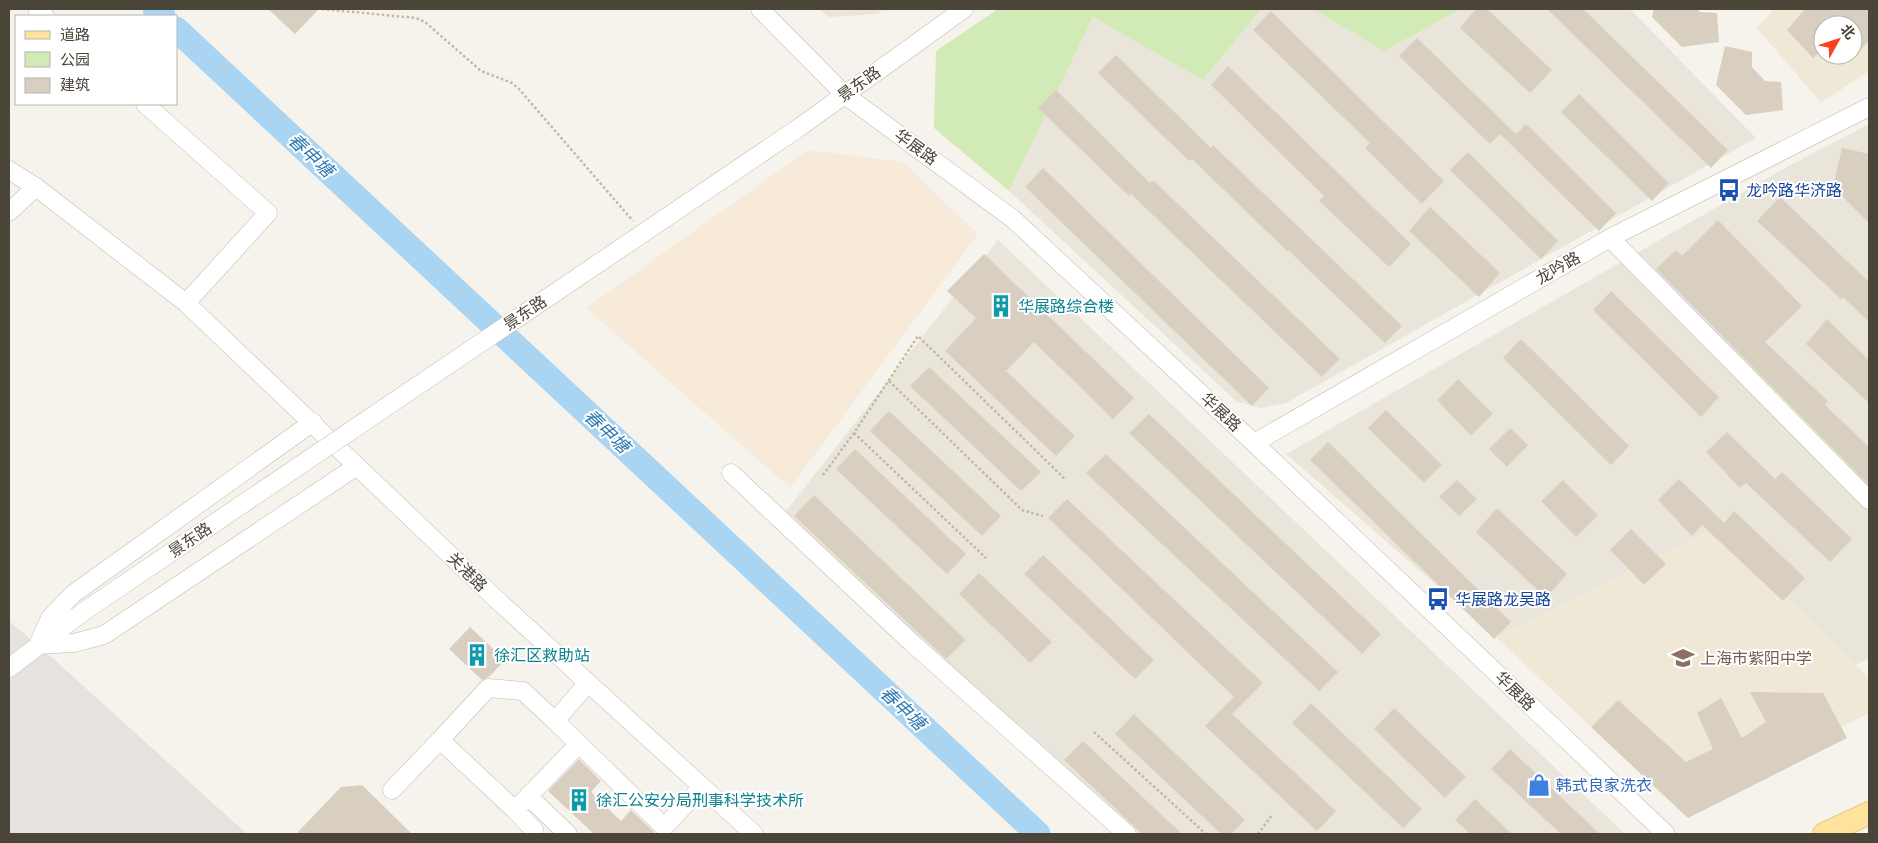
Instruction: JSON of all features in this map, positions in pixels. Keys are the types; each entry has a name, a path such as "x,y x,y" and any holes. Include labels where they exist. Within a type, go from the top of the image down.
{"main road":[{"path":"1824,834 1869,813"}],"street":[{"name":"华展路","path":"760,9 845,95 1014,219 1254,443 1666,834"},
{"name":"景东路","path":"38,645 83,612 797,128 964,9"},
{"path":"146,105 268,213 186,303"},
{"name":"龙吟路","path":"1254,443 1610,238 1869,107"},
{"name":"关港路","path":"9,170 36,186 186,303 587,684 754,834"},
{"path":"9,212 36,186"},
{"path":"1610,238 1869,500"},
{"path":"9,668 38,645 50,618 72,594 313,422"},
{"path":"38,645 74,643 104,635 356,466"},
{"path":"730,473 912,643 1126,834"},
{"path":"555,721 587,684"},
{"path":"392,790 488,688 523,690 579,744 661,831 702,786"},
{"path":"440,740 534,830"},
{"path":"515,810 579,744"},
{"path":"528,796 568,834"}],"path":[{"path":"322,9 416,18 426,22 481,71 512,83 519,89 643,232"},
{"path":"823,475 854,433 918,336 1066,480"},
{"path":"889,381 1022,510 1043,516"},
{"path":"854,433 986,558"},
{"path":"1094,732 1206,834"},
{"path":"1258,834 1272,815"}],"shaded area":[{"path":"819,9 884,9 877,14 829,17"},
{"path":"1261,9 1313,9 1384,51 1461,9 1630,9 1756,138 1286,403 1260,408 1237,402 1009,191 1093,17 1203,80"},
{"path":"1774,9 1851,9 1857,15 1813,15 1813,65 1863,65 1863,22 1869,28 1869,71 1821,103 1757,28"},
{"path":"1869,124 1869,658 1856,665 1714,528 1496,637 1286,454 1787,167"},
{"path":"808,150 903,162 978,234 790,488 586,308"},
{"path":"998,240 1625,834 1121,834 783,515"},
{"name":"上海市紫阳中学","path":"1714,528 1869,678 1869,713 1678,809 1496,637"},
{"path":"9,621 38,645 247,834 9,834"}],"green space":[{"path":"998,9 1261,9 1203,80 1093,17 1009,191 934,128 936,51"},
{"path":"1313,9 1461,9 1384,51"}],"building":[{"path":"268,9 319,9 295,34"},
{"path":"1476,9 1487,9 1552,70 1530,93 1460,28"},
{"path":"1547,9 1583,9 1728,150 1711,168"},
{"path":"1654,9 1697,9 1700,12 1717,13 1719,42 1682,47 1652,17"},
{"path":"1805,9 1869,9 1869,41 1863,47 1863,15 1813,15 1813,58 1787,30"},
{"path":"1271,11 1444,181 1422,204 1365,148 1370,143 1253,30"},
{"path":"1417,38 1516,134 1526,124 1616,213 1599,231 1500,134 1490,144 1399,56"},
{"path":"1725,46 1752,52 1752,67 1765,81 1781,82 1783,110 1746,115 1716,85"},
{"path":"1116,55 1211,148 1213,145 1402,326 1385,343 1192,159 1189,161 1098,73"},
{"path":"1228,66 1411,244 1389,267 1319,201 1324,196 1211,85"},
{"path":"1056,90 1150,183 1153,180 1340,359 1322,377 1131,194 1129,196 1038,108"},
{"path":"1579,94 1669,183 1652,201 1561,112"},
{"path":"1842,148 1869,154 1869,223 1833,187"},
{"path":"1468,152 1558,241 1541,259 1450,170"},
{"path":"1043,168 1269,388 1252,406 1025,187"},
{"path":"1780,197 1869,282 1869,322 1843,297 1841,299 1757,221"},
{"path":"1430,207 1500,273 1479,297 1409,231"},
{"path":"1718,220 1802,306 1765,342 1828,401 1825,405 1869,447 1869,485 1656,269 1676,250 1682,256"},
{"path":"984,254 1134,398 1113,419 1034,342 1006,371 1075,436 1056,456 945,351 976,318 947,291"},
{"path":"1611,291 1719,397 1701,417 1593,310"},
{"path":"1827,319 1869,360 1869,403 1806,344"},
{"path":"1521,339 1629,446 1611,465 1503,358"},
{"path":"929,367 1041,472 1021,491 910,386"},
{"path":"1458,379 1493,414 1471,436 1437,400"},
{"path":"1386,410 1442,465 1424,483 1368,428"},
{"path":"889,411 1001,516 982,536 870,431"},
{"path":"1149,414 1381,634 1362,654 1129,433"},
{"path":"1510,428 1528,445 1507,467 1489,449"},
{"path":"1727,432 1775,479 1782,472 1852,539 1830,562 1746,483 1740,488 1706,452"},
{"path":"1328,442 1511,622 1494,639 1310,460"},
{"path":"855,449 966,554 947,574 836,469"},
{"path":"1106,454 1338,672 1319,691 1086,473"},
{"path":"1679,479 1724,523 1734,511 1805,578 1783,601 1702,525 1692,536 1658,500"},
{"path":"1457,480 1477,499 1459,516 1439,497"},
{"path":"1563,480 1598,515 1576,537 1541,501"},
{"path":"814,495 966,640 946,659 794,516"},
{"path":"1067,499 1263,683 1232,714 1336,811 1317,831 1205,726 1234,697 1048,518"},
{"path":"1497,508 1567,574 1546,598 1476,532"},
{"path":"1631,529 1666,564 1644,585 1610,550"},
{"path":"1043,555 1154,660 1135,679 1024,574"},
{"path":"979,573 1052,642 1030,663 959,594"},
{"name":"徐汇区救助站","path":"470,627 505,660 489,677 482,680 449,649"},
{"path":"1750,692 1823,693 1847,738 1688,818 1591,727 1618,700 1686,762 1713,749 1697,713 1721,698 1742,738 1766,722"},
{"path":"1311,703 1422,809 1403,828 1292,723"},
{"path":"1394,708 1466,777 1445,798 1374,729"},
{"path":"1134,714 1245,820 1231,834 1221,834 1115,734"},
{"path":"1083,741 1182,834 1142,834 1064,760"},
{"path":"1510,749 1600,834 1561,834 1491,769"},
{"name":"徐汇公安分局刑事科学技术所","path":"579,759 601,781 591,792 621,821 631,810 656,834 594,834 548,791"},
{"path":"362,785 412,834 296,834 341,787"},
{"path":"1475,799 1512,834 1470,834 1455,820"}],"waterway":[{"name":"春申塘","path":"155,9 162,15"},
{"name":"春申塘","path":"178,31 1038,834"}],"place":[{"name":"龙吟路华济路","path":"1729,190"},
{"name":"华展路综合楼","path":"1001,306"},
{"name":"华展路龙吴路","path":"1438,599"},
{"name":"徐汇区救助站","path":"477,655"},
{"name":"上海市紫阳中学","path":"1683,658"},
{"name":"韩式良家洗衣","path":"1539,785"},
{"name":"徐汇公安分局刑事科学技术所","path":"579,800"}]}
